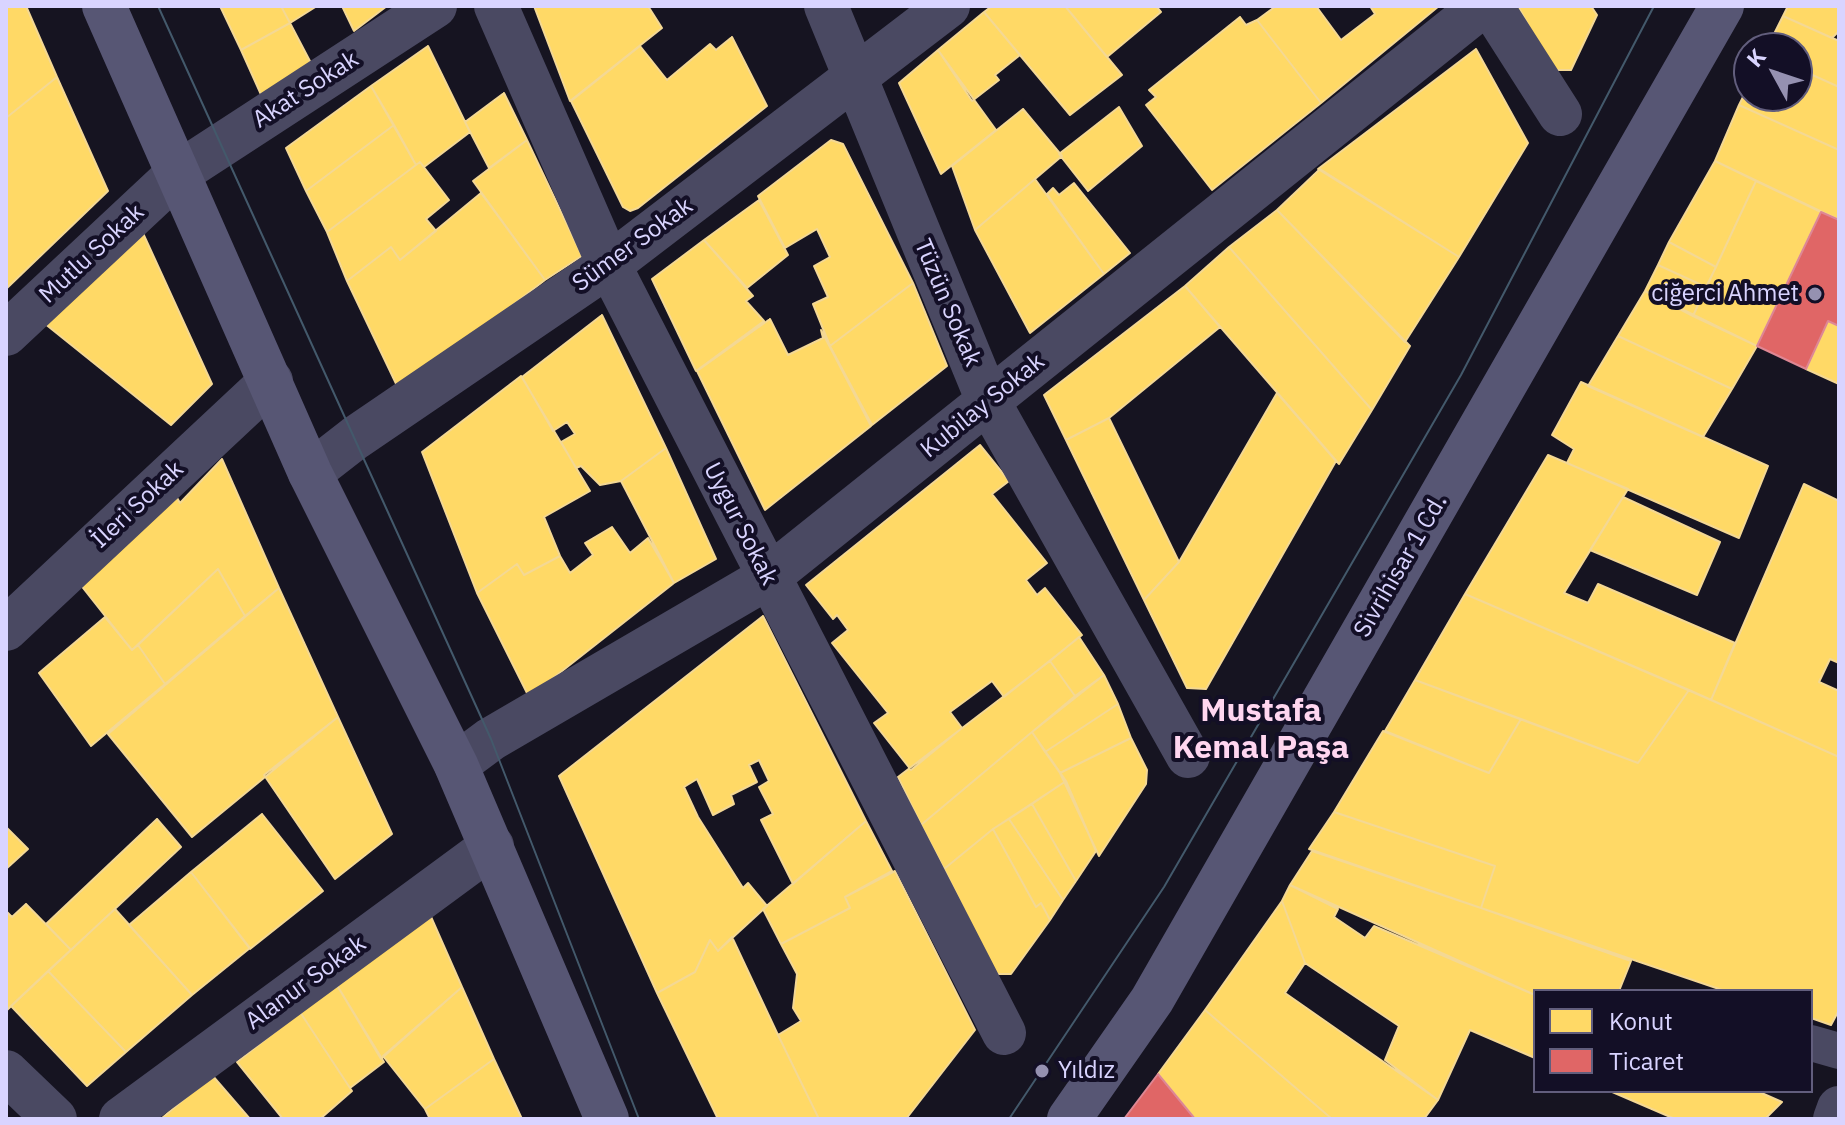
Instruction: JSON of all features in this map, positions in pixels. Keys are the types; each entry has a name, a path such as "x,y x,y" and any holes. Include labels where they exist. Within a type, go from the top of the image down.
{"main road":[{"path":"104,6 310,473 456,765 607,1119"},
{"name":"Sivrihisar 1 Cd.","path":"1069,1119 1152,1000 1722,6"}],"street":[{"name":"Akat Sokak","path":"177,174 435,6"},
{"name":"Uygur Sokak","path":"496,6 609,265 767,578 1004,1033"},
{"name":"Tüzün Sokak","path":"826,6 988,401 1188,756"},
{"name":"Sümer Sokak","path":"310,473 355,438 609,265 948,6"},
{"name":"Kubilay Sokak","path":"456,765 491,739 767,578 1482,6"},
{"path":"1491,6 1560,114"},
{"name":"Mutlu Sokak","path":"6,334 177,174"},
{"name":"İleri Sokak","path":"6,629 271,381"},
{"name":"Alanur Sokak","path":"121,1119 492,846"},
{"path":"6,1072 55,1119"},
{"path":"1835,1119 1839,1108"}],"lane":[{"path":"1813,1044 1839,1051"}],"building: Konut":[{"path":"6,6 26,6 57,77 6,118"},
{"path":"220,6 281,6 290,23 241,50"},
{"path":"281,6 317,6 290,23"},
{"path":"342,6 387,6 354,31"},
{"path":"534,6 648,6 662,28 570,101"},
{"path":"992,6 1065,6 1122,75 1070,115 984,12"},
{"path":"1065,6 1156,6 1161,12 1107,57"},
{"path":"1276,6 1316,6 1341,40 1375,14 1370,6 1439,6 1321,103 1257,20"},
{"path":"1518,6 1591,6 1597,15 1571,70 1552,70"},
{"path":"1788,6 1839,6 1839,31 1832,38 1783,16"},
{"path":"984,12 1020,55 995,75 999,80 972,101 938,50"},
{"path":"1783,16 1839,41 1839,87 1813,75 1813,32 1775,32"},
{"path":"1240,17 1246,25 1257,20 1321,103 1212,190 1146,105 1156,97 1149,90"},
{"path":"290,23 312,65 263,99 241,50"},
{"path":"732,37 767,106 638,208 630,211 623,207 571,101 640,46 667,80 710,44 716,50"},
{"path":"428,46 470,132 424,167 420,162 416,165 371,86"},
{"path":"1476,49 1528,143 1459,257 1318,169"},
{"path":"938,50 996,130 941,174 899,83"},
{"path":"1813,75 1839,87 1839,150 1755,112 1813,112"},
{"path":"57,77 108,191 6,289 6,118"},
{"path":"371,86 394,125 306,191 286,148"},
{"path":"504,93 527,140 489,168 465,122"},
{"path":"1119,107 1142,146 1088,191 1059,154"},
{"path":"1023,109 1062,156 975,230 952,166"},
{"path":"1736,112 1755,112 1839,150 1839,220 1715,161"},
{"path":"394,125 416,165 327,232 306,191"},
{"path":"527,140 582,256 545,280 473,181"},
{"path":"831,140 843,144 913,283 830,346 813,304 828,297 814,266 830,257 817,229 785,248 758,196"},
{"path":"1715,161 1756,181 1716,267 1669,242"},
{"path":"420,162 449,200 426,219 436,231 400,260 391,247 347,281 327,232"},
{"path":"1320,169 1459,257 1405,342 1277,210"},
{"path":"1035,179 1104,274 1030,333 975,230"},
{"path":"1756,181 1821,212 1757,346 1693,316"},
{"path":"1074,183 1130,253 1104,274 1047,194 1053,188 1059,195"},
{"path":"481,193 545,280 400,392 347,281 391,247 400,260"},
{"path":"759,200 788,255 747,288 704,240"},
{"path":"1277,210 1410,346 1372,410 1229,247"},
{"path":"142,231 212,384 171,425 44,323"},
{"path":"704,240 753,296 746,301 764,321 696,371 652,279"},
{"path":"1669,242 1716,267 1706,287 1658,265"},
{"path":"1229,247 1372,410 1339,464 1185,286"},
{"path":"1658,265 1706,287 1693,316 1645,291"},
{"path":"913,283 947,366 872,425 830,346"},
{"path":"1185,286 1220,327 1109,418 1066,440 1044,395"},
{"path":"1645,291 1757,346 1732,389 1618,336"},
{"path":"602,315 666,448 621,481 600,485 581,466 576,468 561,442 575,434 567,422 553,431 522,377"},
{"path":"770,319 788,355 823,338 821,330 871,426 765,510 697,371"},
{"path":"1828,321 1839,326 1839,384 1806,369"},
{"path":"1618,336 1732,389 1703,437 1588,386"},
{"path":"521,376 590,491 544,517 560,556 524,575 517,564 477,593 422,452"},
{"path":"1581,382 1768,466 1739,538 1567,463 1574,449 1552,435"},
{"path":"1277,393 1336,461 1206,689 1187,688 1144,600 1179,562"},
{"path":"1109,418 1179,562 1144,600 1066,440"},
{"path":"980,445 1009,481 992,494 1047,563 1026,580 1037,595 1045,588 1082,635 1004,697 992,681 950,712 962,728 911,770 874,723 888,713 832,643 848,630 837,615 833,619 806,585"},
{"path":"666,448 716,559 674,583 621,481"},
{"path":"1548,455 1628,489 1564,593 1588,603 1598,584 1735,643 1711,700 1465,594"},
{"path":"222,459 279,588 245,616 218,569 132,650 72,574 168,482 180,503"},
{"path":"1804,484 1839,501 1839,663 1830,659 1819,682 1839,691 1839,757 1711,700"},
{"path":"1623,497 1720,542 1697,595 1590,550"},
{"path":"612,527 630,553 648,538 674,583 529,697 477,593 517,564 524,575 560,556 570,573 593,555 585,543"},
{"path":"218,569 245,616 165,684 138,645"},
{"path":"279,588 338,717 192,837 108,734"},
{"path":"1465,594 1689,690 1638,763 1415,680"},
{"path":"763,616 866,821 793,884 761,820 773,814 759,787 769,781 759,760 749,765 757,782 731,795 734,804 713,815 697,779 684,787 698,817 743,888 748,883 767,906 718,951 710,940 695,972 657,993 559,776"},
{"path":"105,617 132,650 138,645 165,684 91,746 39,673"},
{"path":"1079,637 1104,675 1075,696 1050,661"},
{"path":"1050,661 1075,696 921,825 898,777"},
{"path":"1104,675 1118,704 1045,752 1032,732"},
{"path":"1415,680 1521,719 1489,773 1385,731"},
{"path":"1689,690 1839,757 1839,1010 1831,1025 1813,1019 1813,989 1719,989 1481,908 1495,866 1334,812 1383,731 1489,773 1521,719 1638,763"},
{"path":"1118,704 1131,738 1060,773 1045,752"},
{"path":"338,717 392,834 335,879 264,775"},
{"path":"1032,732 1066,781 993,829 944,869 921,825"},
{"path":"1131,738 1147,770 1146,784 1099,856 1060,773"},
{"path":"1066,781 1096,851 1076,881 1032,804"},
{"path":"1032,804 1076,881 1063,900 1009,819"},
{"path":"1334,812 1495,866 1481,908 1309,849"},
{"path":"262,814 323,891 250,949 191,872"},
{"path":"157,819 181,847 71,950 46,924"},
{"path":"1009,819 1063,900 1050,920 1041,903 1036,907 993,829"},
{"path":"866,821 892,871 845,897 850,908 781,944 763,909"},
{"path":"6,827 28,849 6,869"},
{"path":"993,829 1036,907 1041,903 1050,920 1011,974 996,974 944,869"},
{"path":"1312,851 1631,961 1620,989 1533,989 1533,994 1290,885"},
{"path":"895,871 975,1030 906,1119 819,1119 778,1035 801,1021 793,1008 797,974 781,944 850,908 845,897"},
{"path":"191,872 250,948 192,995 129,925"},
{"path":"1290,885 1338,909 1334,917 1365,938 1374,926 1533,994 1533,1057 1470,1030 1438,1100 1385,1060 1399,1026 1305,963 1282,901"},
{"path":"1282,901 1305,963 1285,993 1438,1100 1424,1119 1332,1119 1205,1010"},
{"path":"26,904 71,950 6,1011 6,911 12,917"},
{"path":"115,909 192,995 126,1052 48,971"},
{"path":"428,910 462,987 381,1059 335,982"},
{"path":"732,937 819,1119 718,1119 657,993 695,972 710,940 718,951"},
{"path":"48,971 126,1052 87,1086 11,1006"},
{"path":"335,982 384,1062 350,1088 300,1012"},
{"path":"462,987 494,1059 425,1109 383,1056"},
{"path":"1205,1010 1332,1119 1195,1119 1158,1074"},
{"path":"300,1012 352,1091 320,1119 283,1119 237,1062"},
{"path":"494,1059 522,1119 430,1119 425,1109"},
{"path":"212,1075 250,1119 161,1119"},
{"path":"1615,1093 1762,1093 1782,1102 1765,1119 1675,1119"}],"building: Ticaret":[{"path":"1821,212 1839,220 1839,326 1828,321 1806,369 1757,346"},
{"path":"1158,1074 1195,1119 1124,1119"}],"tram line":[{"path":"158,6 491,739 639,1119"},
{"path":"1009,1119 1164,887 1461,375 1654,6"}],"place":[{"name":"ciğerci Ahmet","path":"1815,294"},
{"name":"Yıldız","path":"1042,1071"}],"district":[{"name":"Mustafa Kemal Paşa","path":"1261,730"}]}
